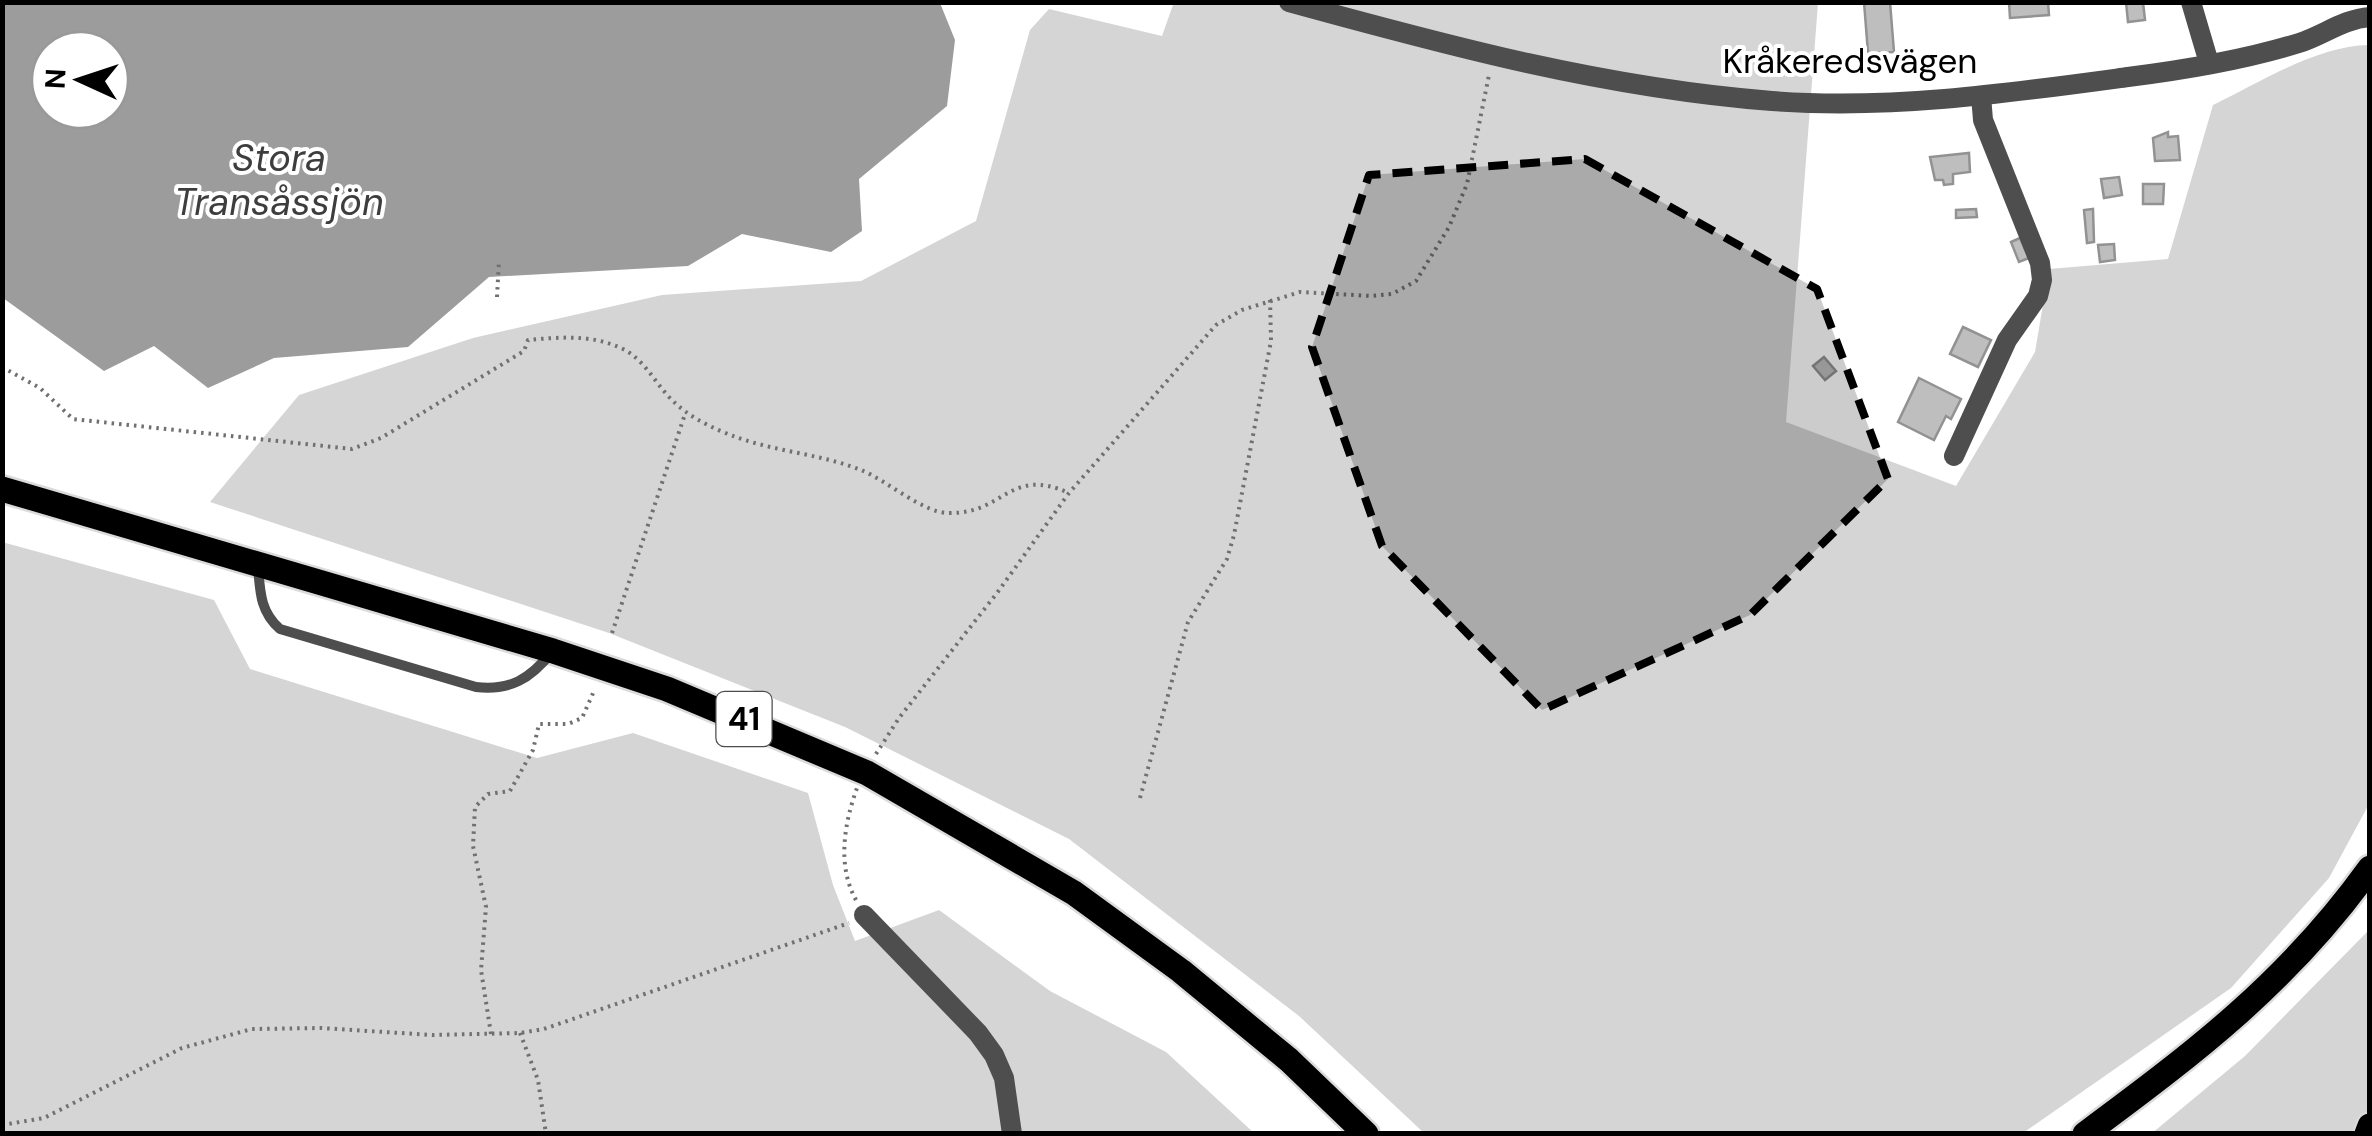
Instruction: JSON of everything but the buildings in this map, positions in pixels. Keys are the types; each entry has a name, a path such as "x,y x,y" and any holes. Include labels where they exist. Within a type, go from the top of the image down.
{"main road":[{"name":"41","path":"2,489 552,651 684,696 867,773 1074,893 1289,1060 1366,1134"},
{"path":"2085,1134 2254,1002 2301,955 2370,868"},
{"path":"2367,1134 2370,1126"}],"street":[{"name":"Kråkeredsvägen","path":"1289,2 1492,58 1640,86 1775,101 1908,102 1981,96 2210,63 2301,42 2362,13"},
{"path":"2191,2 2210,63"},
{"path":"1954,456 2007,340 2028,313 2042,280 2040,262 1982,120 1981,96"},
{"path":"864,915 978,1033 994,1055 1004,1078 1012,1134"}],"lane":[{"path":"258,565 263,608 280,629 476,687 510,686 538,668 552,651"}],"path":[{"path":"852,893 843,847 855,790 899,718 998,593 1069,492 1216,325 1270,299 1300,292 1392,294 1408,288 1423,272 1466,184 1492,58"},
{"path":"497,297 499,261"},
{"path":"1140,798 1188,622 1228,559 1271,340 1270,299"},
{"path":"2,366 40,388 73,419 352,449 380,438 524,350 528,340 567,336 624,349 686,412 731,436 776,451 860,470 900,489 929,511 976,510 1033,482 1069,492"},
{"path":"612,632 686,412"},
{"path":"491,1034 481,970 486,907 473,846 475,807 488,794 510,791 533,750 539,724 568,724 582,718 594,691"},
{"path":"2,1125 44,1118 182,1048 252,1029 320,1028 432,1035 520,1033 581,1018 746,957 856,922 864,915"},
{"path":"520,1033 538,1080 546,1134"}],"highlighted area":[{"path":"1585,159 1817,289 1888,479 1750,615 1542,710 1382,546 1312,347 1369,175"}],"shaded area":[{"path":"1174,2 1818,3 1786,422 1956,486 2035,352 2049,269 2168,259 2213,105 2309,58 2369,45 2369,804 2329,878 2231,988 2023,1133 1424,1133 1299,1016 1069,839 845,727 609,633 210,502 299,395 473,338 662,295 861,281 976,221 1030,30 1049,9 1162,36"},
{"path":"2,542 214,600 250,669 537,758 633,733 808,793 833,885 855,941 939,910 1050,991 1166,1052 1254,1133 3,1133"},
{"path":"2369,930 2369,1133 2151,1134 2245,1056"}],"water":[{"name":"Stora Transåssjön","path":"3,3 940,3 955,40 947,106 859,179 862,231 831,252 742,234 688,266 489,277 408,347 274,358 208,388 154,346 104,371 3,298"}]}
